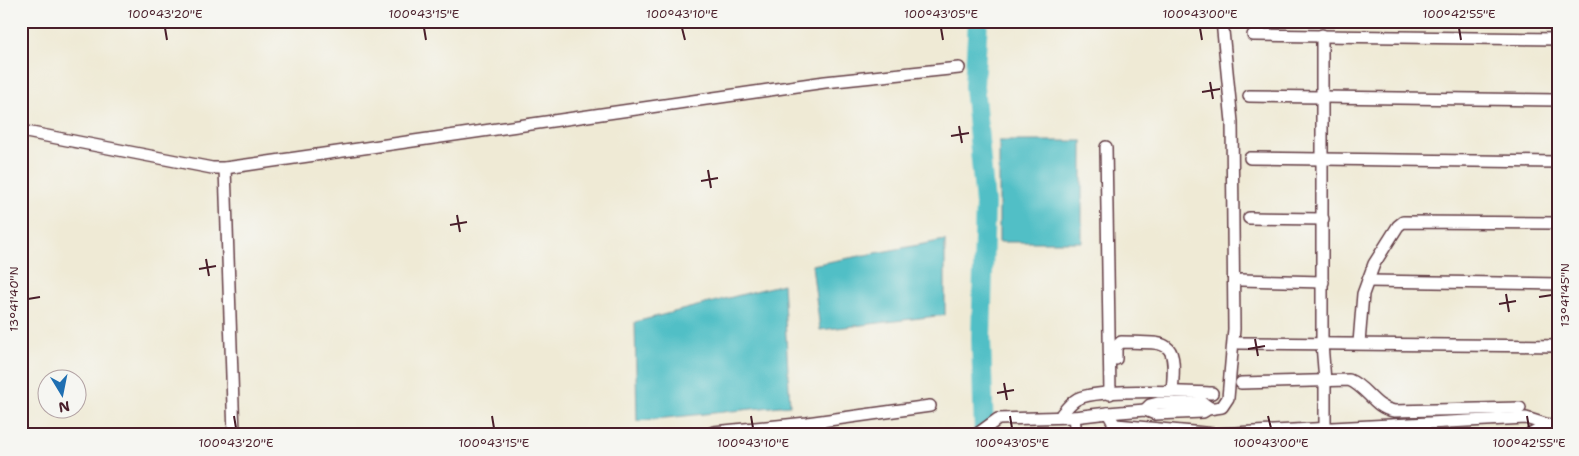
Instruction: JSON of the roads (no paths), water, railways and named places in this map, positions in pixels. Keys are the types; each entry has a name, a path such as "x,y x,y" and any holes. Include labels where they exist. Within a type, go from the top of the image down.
{"street":[{"path":"976,435 998,419 1061,415 1074,417 1145,410 1152,413 1203,412 1210,408 1222,407 1228,398 1234,329 1232,122 1222,21"},
{"path":"1253,35 1558,39"},
{"path":"1322,35 1322,344 1325,381 1325,432"},
{"path":"21,131 212,168 225,168 833,81 959,68"},
{"path":"1249,96 1558,100"},
{"path":"1106,147 1113,394"},
{"path":"1250,158 1558,162"},
{"path":"225,168 234,435"},
{"path":"1248,218 1323,219"},
{"path":"1359,343 1363,294 1374,264 1398,226 1403,222 1558,223"},
{"path":"1241,280 1322,282"},
{"path":"1368,281 1558,284"},
{"path":"1113,394 1116,347 1121,342 1160,342 1167,347 1175,364 1172,392"},
{"path":"1239,342 1558,346"},
{"path":"1241,384 1349,380 1359,384 1384,410 1520,408"},
{"path":"1145,410 1158,398 1172,392 1212,393"},
{"path":"1061,415 1078,399 1113,394 1203,403 1210,408"},
{"path":"707,435 714,432 817,422 930,406"},
{"path":"1108,413 1118,430 1192,434 1325,432 1430,423 1526,418 1553,424"},
{"path":"1074,417 1076,435"},
{"path":"1430,423 1431,435"},
{"path":"1529,435 1553,424"}],"water":[{"path":"999,141 1082,141 1082,242 999,242"},
{"path":"945,240 945,315 820,330 812,265"},
{"path":"783,284 790,405 637,421 635,322"}],"waterway":[{"path":"978,21 974,86 985,204 981,338 984,435"}]}
